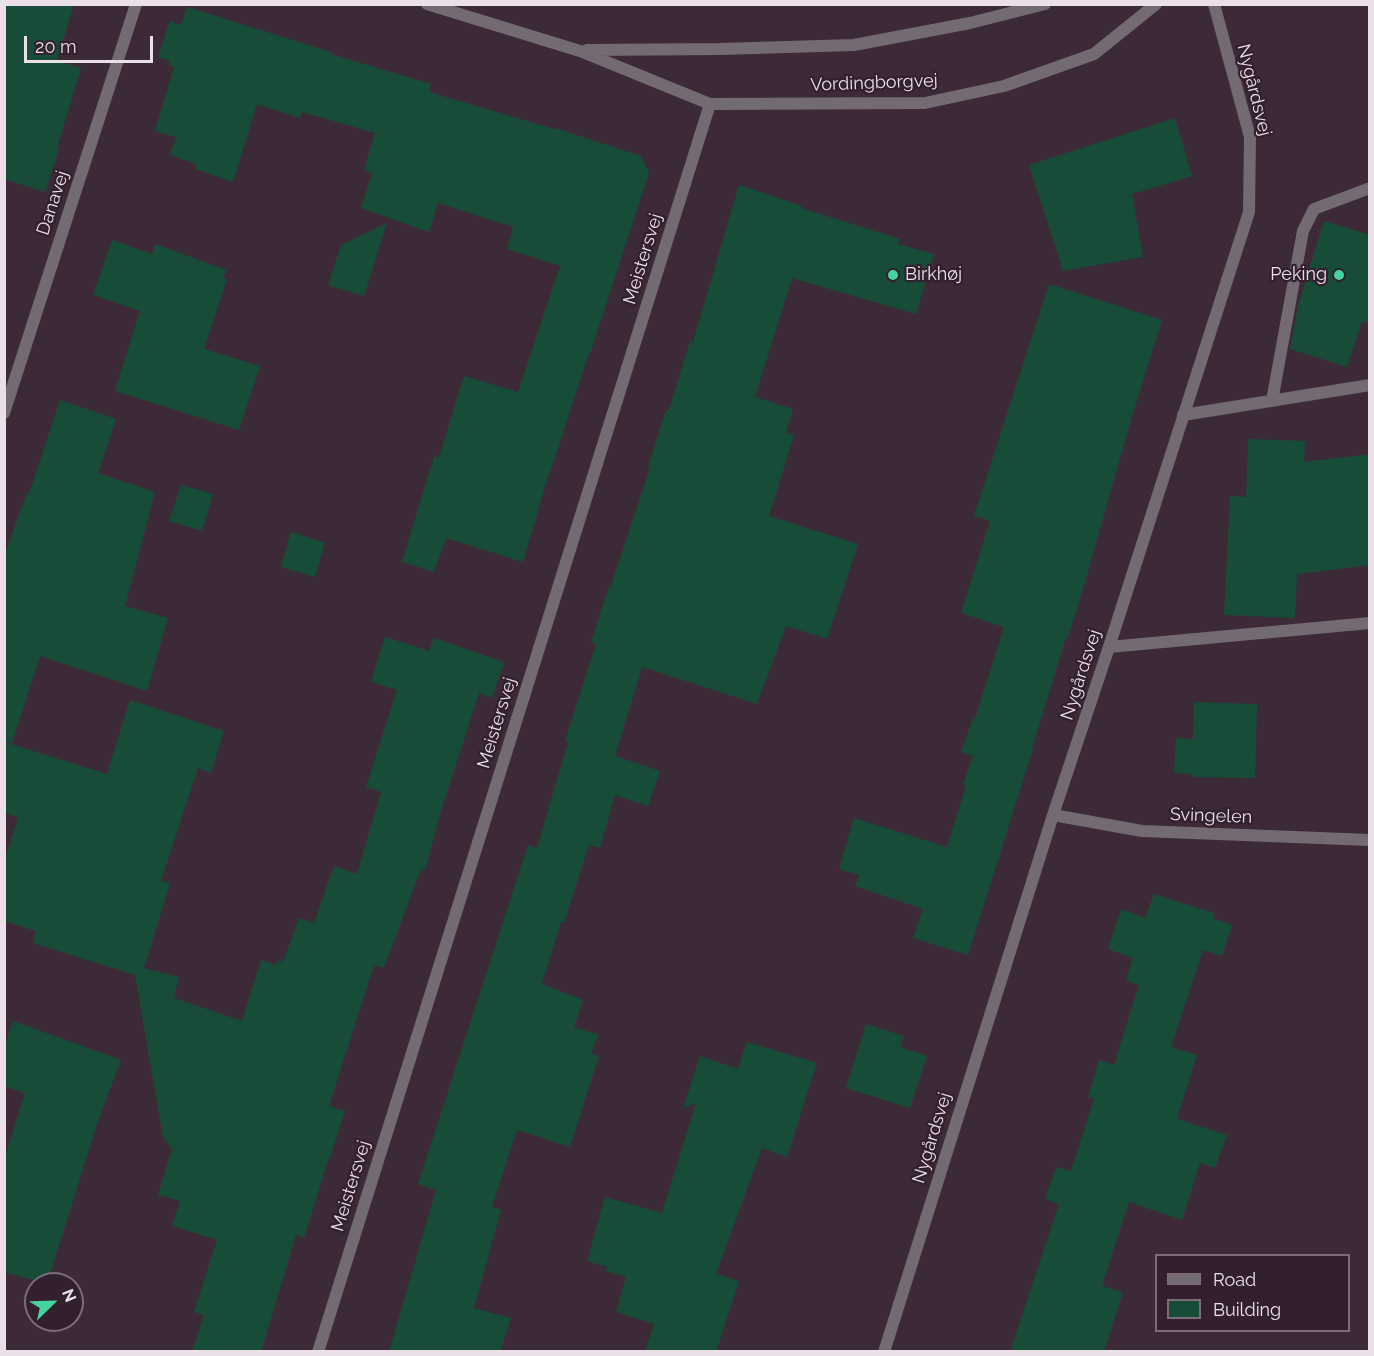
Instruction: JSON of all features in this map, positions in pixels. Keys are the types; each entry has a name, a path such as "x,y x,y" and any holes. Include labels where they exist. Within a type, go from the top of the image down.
{"street":[{"name":"Danavej","path":"4,413 136,4"},
{"name":"Vordingborgvej","path":"427,4 580,51 710,104 925,103 1004,86 1094,54 1156,4"},
{"name":"Vordingborgvej","path":"580,51 854,45 970,23 1045,4"},
{"name":"Nygårdsvej","path":"884,1352 1053,814 1249,212 1250,137 1214,4"},
{"name":"Meistersvej","path":"318,1352 710,104"},
{"path":"1272,400 1307,224 1314,209 1370,188"},
{"path":"1183,415 1370,385"},
{"path":"1109,647 1370,623"},
{"name":"Svingelen","path":"1053,814 1142,831 1370,840"}],"building":[{"path":"4,4 74,4 57,61 81,68 45,192 4,179"},
{"path":"187,7 431,84 429,92 555,128 641,156 649,173 549,473 523,562 446,538 434,572 402,562 434,456 439,458 464,376 518,392 560,266 507,249 513,227 438,203 429,232 361,208 372,173 364,170 375,133 302,112 300,118 257,104 233,182 195,169 196,164 170,155 176,137 155,131 174,67 169,65 170,61 158,57 170,21 181,25"},
{"path":"1175,118 1192,176 1132,194 1143,257 1063,271 1029,165"},
{"path":"739,185 802,206 801,208 900,239 898,244 934,254 916,314 792,278 755,397 793,409 786,433 794,435 769,516 858,544 827,639 786,626 757,704 642,667 615,756 660,771 648,806 615,795 600,848 589,845 564,923 561,922 542,984 583,1000 574,1027 598,1035 591,1054 599,1056 570,1147 517,1130 492,1207 501,1210 474,1308 511,1318 500,1352 389,1352 436,1190 418,1184 528,845 537,848 568,742 565,741 596,644 591,642 650,468 648,467 666,410 669,410 690,341 693,342"},
{"name":"Peking","path":"1324,221 1370,235 1370,323 1362,321 1347,367 1290,349 1298,306"},
{"path":"387,223 364,296 328,285 341,245"},
{"path":"112,240 152,254 155,244 226,270 223,278 227,279 204,349 260,366 239,430 115,391 140,311 93,295"},
{"path":"1049,284 1162,320 1068,638 1066,637 968,955 913,938 923,909 855,886 859,875 839,869 854,818 947,847 973,756 961,752 973,718 975,719 1004,627 961,613 990,521 974,516"},
{"path":"60,400 116,419 98,473 155,492 125,606 168,618 147,691 40,656 12,743 4,742 4,556 27,493 29,494"},
{"path":"1248,439 1305,441 1304,462 1370,454 1370,565 1297,574 1295,618 1224,615 1230,496 1246,497"},
{"path":"181,485 213,494 202,531 169,521"},
{"path":"291,532 325,543 315,577 281,567"},
{"path":"385,637 429,651 434,638 504,662 492,698 479,693 441,811 425,870 421,869 384,968 374,965 329,1106 345,1111 304,1238 296,1235 261,1352 192,1352 204,1315 194,1312 217,1240 172,1226 180,1201 158,1195 172,1149 163,1137 135,975 33,943 36,931 4,921 4,863 18,817 4,813 4,742 107,774 130,700 224,731 211,773 198,768 161,881 170,883 144,968 179,977 174,998 242,1021 261,960 276,965 277,960 283,962 299,918 314,923 334,866 357,874 381,792 366,787 397,690 371,682"},
{"path":"1194,702 1257,704 1255,778 1192,777 1192,774 1174,773 1176,738 1193,739"},
{"path":"1154,894 1214,913 1213,918 1232,925 1222,956 1203,950 1171,1047 1197,1055 1177,1119 1227,1135 1215,1168 1200,1163 1182,1220 1129,1202 1102,1286 1123,1292 1104,1352 1010,1352 1059,1204 1045,1199 1056,1167 1071,1171 1094,1099 1088,1097 1099,1060 1114,1065 1139,985 1126,981 1133,958 1108,949 1121,909 1145,918"},
{"path":"13,1021 121,1060 98,1121 51,1272 24,1272 24,1278 4,1272 4,1160 25,1093 4,1086 4,1048"},
{"path":"866,1024 904,1036 900,1047 927,1056 910,1108 846,1088"},
{"path":"747,1042 817,1063 787,1157 762,1148 716,1274 739,1281 716,1352 645,1352 654,1324 616,1312 626,1277 606,1271 607,1267 587,1261 605,1197 662,1213 696,1103 683,1108 700,1056 738,1069"}],"place":[{"name":"Birkhøj","path":"893,275"},
{"name":"Peking","path":"1339,275"}]}
